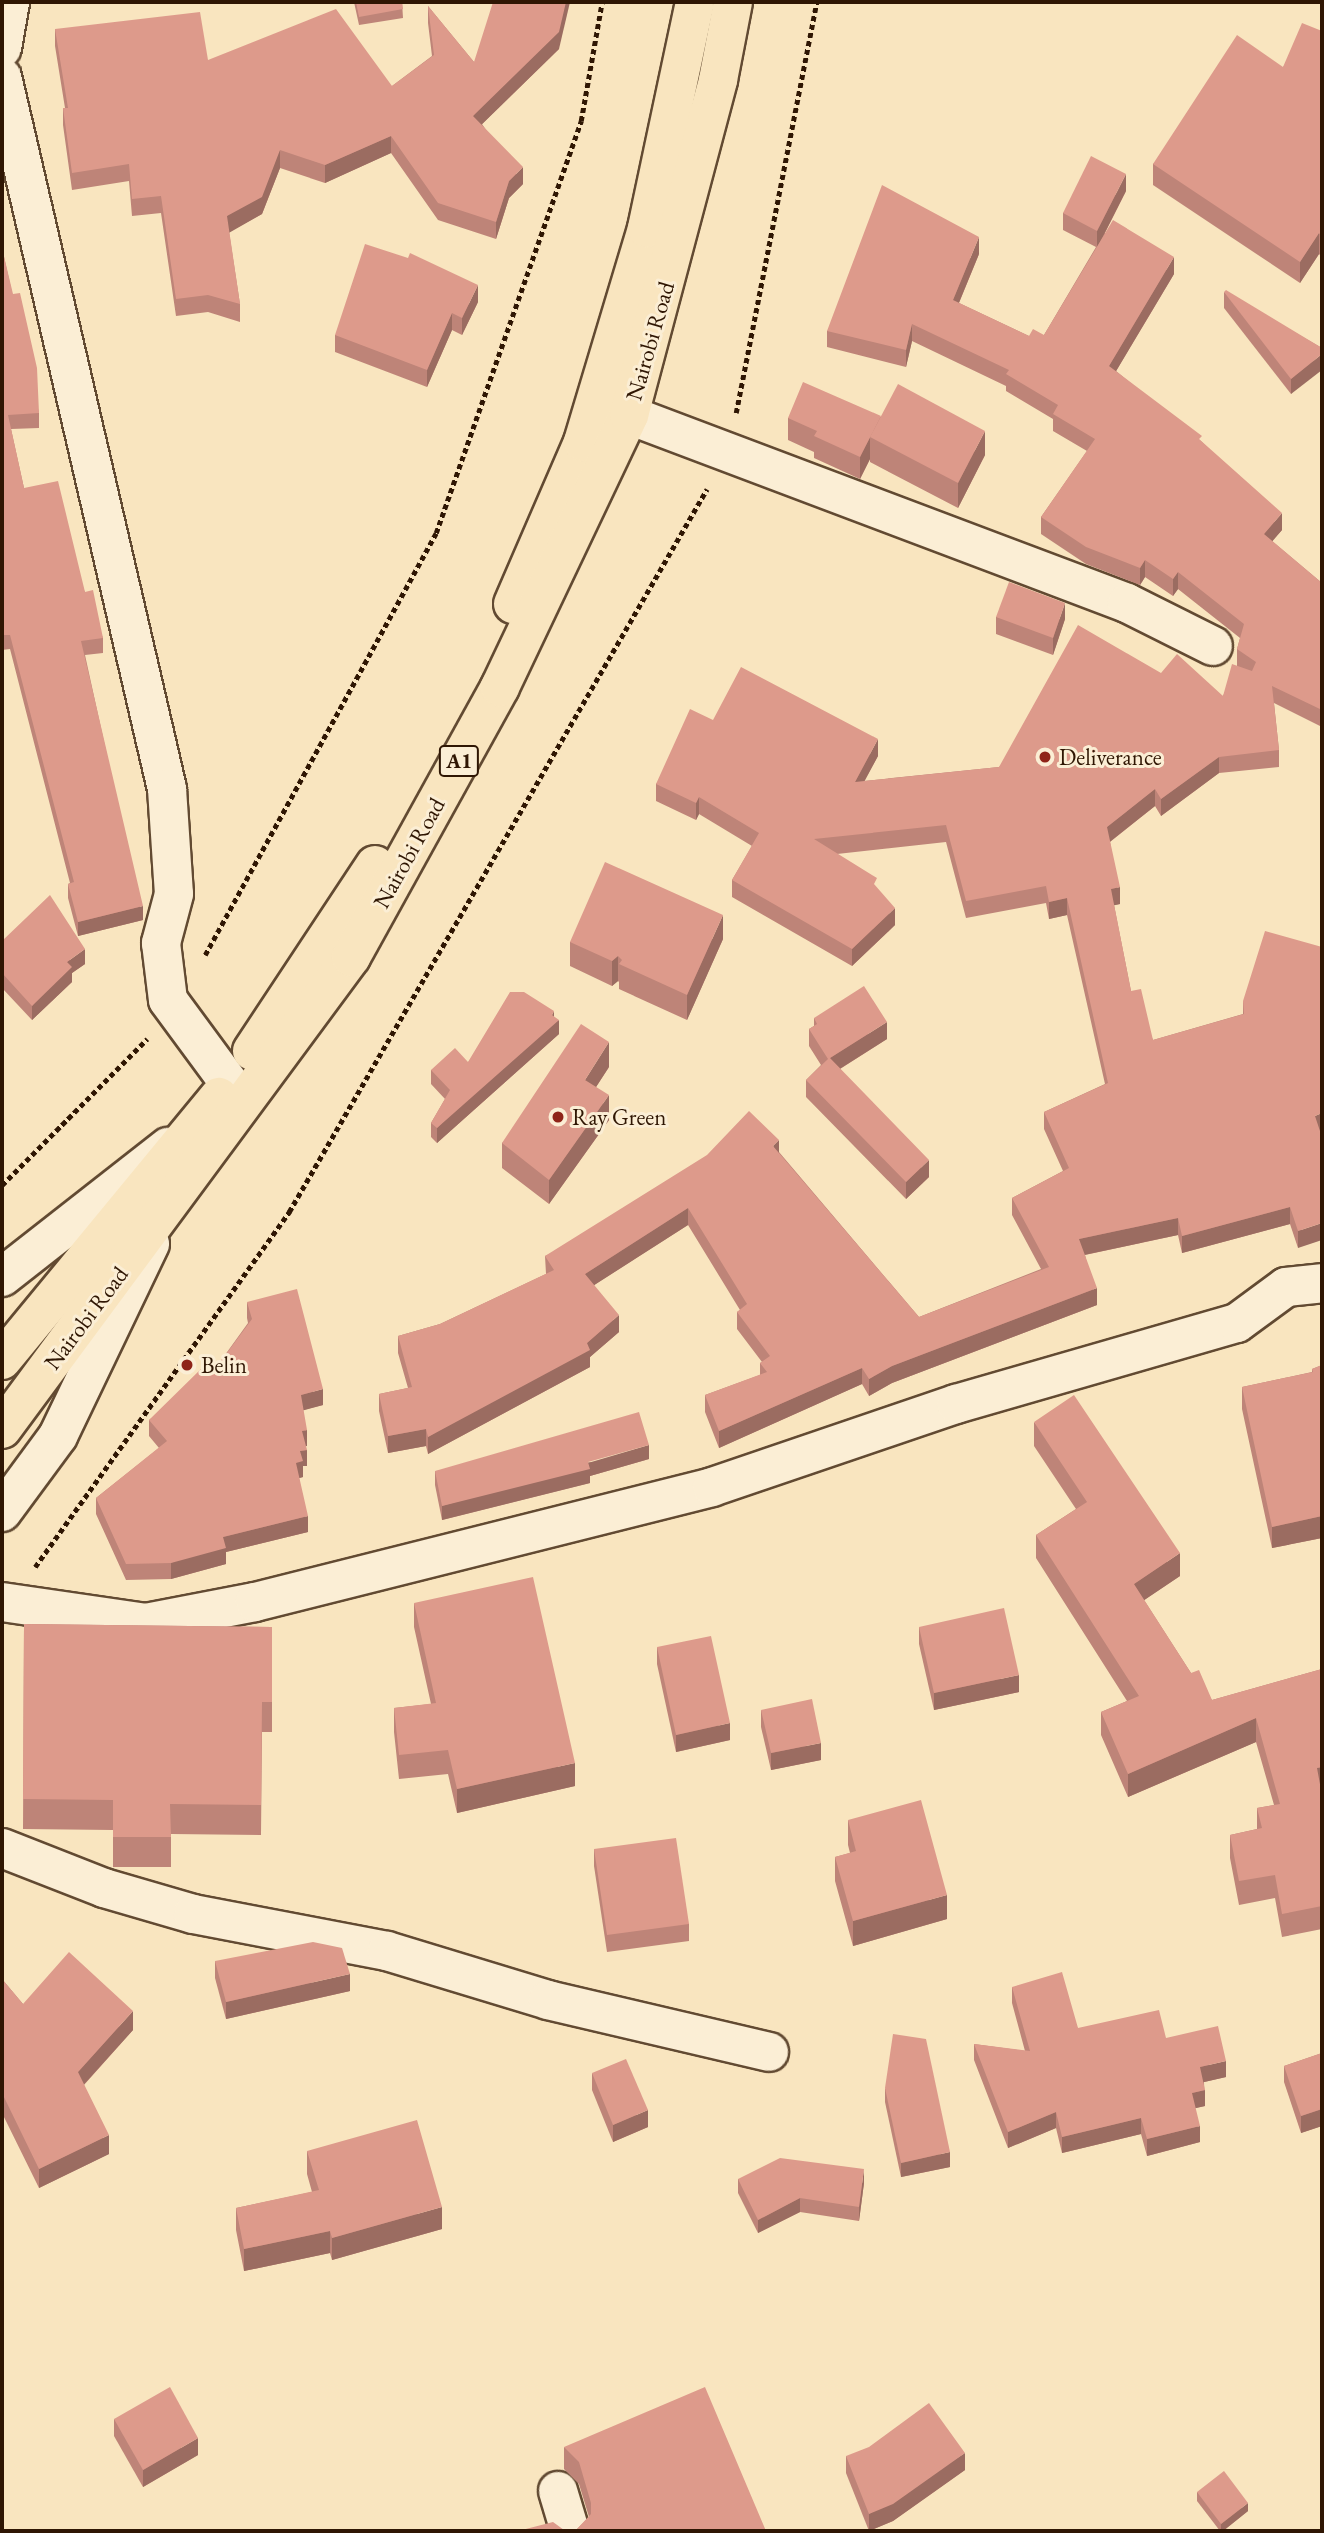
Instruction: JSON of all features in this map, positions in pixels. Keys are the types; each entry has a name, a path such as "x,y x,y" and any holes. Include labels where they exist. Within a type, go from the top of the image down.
{"highway":[{"name":"Nairobi Road","path":"2,1360 230,1084 374,868 494,646 583,442 647,228 695,2"},
{"name":"Nairobi Road","path":"2,1429 166,1211 351,957 500,687 629,415 711,106 733,2"}],"street":[{"path":"2,48 10,2"},
{"path":"2,77 167,789 174,894 161,943 173,1012 230,1084"},
{"path":"629,415 1127,603 1213,646"},
{"path":"2,1277 199,1122"},
{"path":"2,1511 58,1436 166,1211"},
{"path":"5,1603 146,1623 256,1602 712,1487 956,1405 1237,1323 1286,1287 1322,1283"},
{"path":"2,1848 104,1888 193,1914 387,1951 548,2000 768,2052"},
{"path":"558,2491 570,2531"}],"path":[{"path":"2,1185 173,1012 436,533 581,121 602,2"},
{"path":"5,1603 289,1212 729,451 817,2"}],"building":[{"path":"356,2 402,2 403,9 359,17"},
{"path":"493,2 566,2 559,32 473,116 523,167 509,181 496,222 438,203 391,136 325,165 280,150 262,197 227,216 240,304 208,295 176,299 161,196 132,199 129,164 72,173 63,108 68,108 55,29 200,12 208,60 336,9 392,86 434,55 428,6 474,62"},
{"path":"1302,23 1322,31 1322,237 1319,233 1300,262 1153,164 1237,35 1283,67"},
{"path":"1091,156 1126,174 1097,231 1063,213"},
{"path":"882,185 979,237 953,300 1029,336 1033,329 1044,335 1113,220 1174,257 1109,366 1202,436 1199,439 1282,513 1264,534 1322,583 1322,710 1272,686 1279,750 1219,757 1161,799 1155,789 1107,827 1120,887 1111,889 1131,991 1141,989 1153,1040 1244,1014 1243,1001 1265,931 1322,947 1322,1113 1315,1116 1322,1137 1322,1223 1298,1231 1290,1207 1182,1236 1178,1218 1079,1239 1097,1288 892,1366 869,1379 862,1368 719,1431 705,1395 767,1372 760,1363 770,1356 737,1312 747,1304 688,1208 585,1274 619,1315 587,1343 590,1350 428,1437 426,1429 388,1436 379,1394 412,1387 398,1336 440,1324 554,1270 545,1256 707,1155 749,1111 779,1140 773,1146 919,1317 1049,1267 1012,1198 1069,1168 1044,1112 1108,1083 1067,898 1049,902 1046,886 966,901 946,825 814,839 877,878 874,884 895,908 852,949 732,880 759,833 699,797 696,803 656,784 690,709 713,720 741,667 878,739 855,782 999,767 1078,625 1161,673 1177,654 1223,696 1232,664 1252,671 1256,662 1237,649 1244,624 1178,572 1173,579 1145,560 1140,568 1086,547 1041,517 1095,439 1053,414 1058,405 1006,374 1009,370 912,324 906,350 827,331"},
{"path":"365,244 408,258 410,253 478,285 462,318 452,313 427,370 335,335"},
{"path":"2,248 13,294 20,293 37,368 39,413 8,415 24,488 58,481 85,592 93,590 103,638 81,641 143,906 78,922 68,884 74,882 10,635 2,635"},
{"path":"1226,290 1322,348 1322,354 1291,379 1224,292"},
{"path":"803,382 881,416 860,457 814,436 817,431 788,418"},
{"path":"898,384 985,431 958,483 870,437"},
{"path":"1009,582 1065,603 1053,638 996,617"},
{"path":"605,862 723,915 687,995 619,964 622,960 618,956 612,961 570,942"},
{"path":"50,895 85,949 67,962 72,967 32,1006 2,973 2,941"},
{"path":"864,986 887,1022 830,1058 929,1160 906,1182 806,1080 828,1059 809,1029 817,1024 814,1018"},
{"path":"510,992 524,992 554,1011 552,1015 559,1020 437,1128 431,1123 450,1090 431,1070 455,1048 468,1062"},
{"name":"Ray Green","path":"581,1024 609,1042 585,1080 609,1095 549,1180 502,1143"},
{"path":"297,1289 323,1389 301,1395 307,1430 302,1431 307,1450 300,1451 303,1461 296,1463 308,1516 223,1537 226,1548 171,1563 126,1564 96,1498 167,1441 149,1420 205,1365 212,1373 252,1319 247,1302"},
{"path":"1322,1365 1322,1516 1272,1527 1242,1387 1313,1372 1312,1369"},
{"path":"1074,1395 1180,1553 1134,1584 1191,1673 1199,1670 1212,1700 1322,1669 1322,1767 1317,1768 1322,1795 1322,1906 1282,1914 1275,1875 1239,1881 1230,1835 1262,1828 1257,1808 1280,1804 1256,1718 1128,1774 1101,1712 1139,1696 1036,1535 1087,1502 1034,1422"},
{"path":"639,1412 649,1445 588,1462 590,1469 442,1506 435,1471"},
{"path":"533,1577 575,1763 457,1789 448,1750 399,1755 394,1708 436,1703 414,1603"},
{"path":"1004,1608 1019,1675 934,1693 919,1627"},
{"path":"24,1624 272,1627 272,1702 262,1702 261,1805 170,1804 171,1837 113,1837 113,1800 23,1799"},
{"path":"711,1636 730,1723 676,1735 657,1647"},
{"path":"812,1699 821,1743 771,1753 761,1710"},
{"path":"921,1800 947,1895 853,1921 835,1857 856,1851 848,1820"},
{"path":"676,1838 689,1924 607,1935 594,1849"},
{"path":"313,1942 342,1948 350,1974 226,2002 215,1961"},
{"path":"69,1952 133,2011 78,2072 109,2135 39,2169 2,2093 2,1979 23,2004"},
{"path":"1062,1972 1078,2028 1159,2010 1166,2038 1218,2026 1226,2061 1200,2067 1205,2090 1192,2093 1200,2126 1147,2139 1141,2118 1062,2137 1056,2112 1008,2132 974,2044 1030,2051 1012,1987"},
{"path":"893,2034 926,2039 950,2152 901,2163 885,2088"},
{"path":"1322,2053 1322,2109 1301,2116 1284,2066"},
{"path":"626,2059 648,2110 613,2125 592,2073"},
{"path":"417,2120 442,2207 332,2238 330,2231 244,2249 236,2208 319,2190 307,2151"},
{"path":"780,2158 864,2169 859,2207 800,2198 758,2220 738,2179"},
{"path":"170,2387 198,2438 143,2470 114,2419"},
{"path":"705,2387 766,2531 518,2531 553,2522 564,2530 577,2529 591,2514 591,2503 579,2462 564,2447"},
{"path":"929,2403 965,2453 893,2504 869,2514 846,2456 869,2447"},
{"path":"1224,2471 1248,2503 1221,2524 1197,2492"}],"place":[{"name":"Deliverance","path":"1045,757"},
{"name":"Ray Green","path":"558,1117"},
{"name":"Belin","path":"187,1365"}]}
